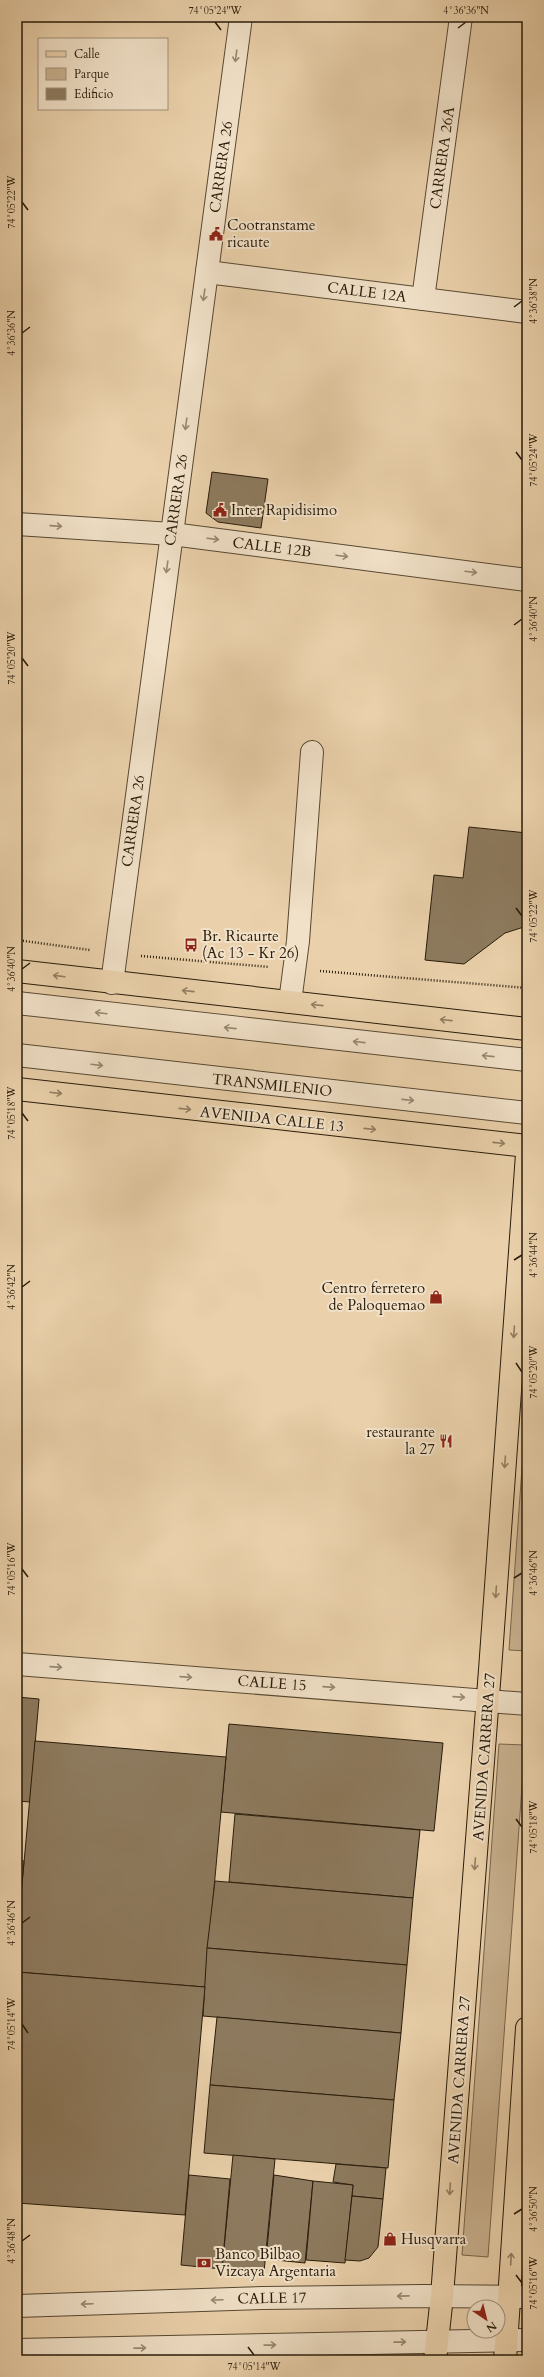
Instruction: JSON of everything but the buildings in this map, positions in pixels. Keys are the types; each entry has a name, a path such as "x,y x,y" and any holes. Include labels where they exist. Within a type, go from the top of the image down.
{"main road":[{"path":"17,972 527,1029"},
{"name":"AVENIDA CALLE 13","path":"17,1089 527,1146"},
{"name":"AVENIDA CARRERA 27","path":"435,2351 442,2296 488,1700 527,1154"},
{"path":"513,2347 518,2297 527,2028"}],"street":[{"name":"CARRERA 26","path":"112,983 242,17"},
{"name":"CARRERA 26A","path":"424,299 461,17"},
{"name":"CALLE 12A","path":"207,272 527,312"},
{"name":"CALLE 12B","path":"17,524 172,534 527,580"},
{"path":"290,1002 298,941 312,752"},
{"path":"17,1003 527,1060"},
{"name":"TRANSMILENIO","path":"17,1055 527,1112"},
{"name":"CALLE 15","path":"17,1664 527,1704"},
{"name":"CALLE 17","path":"17,2306 442,2296 518,2297"},
{"path":"17,2350 435,2351 513,2347"}],"green space":[{"path":"527,1398 527,1651 509,1650"},
{"path":"499,1744 525,1745 488,2257 462,2255"}],"place":[{"name":"Cootranstame ricaute","path":"216,234"},
{"name":"Inter Rapidisimo","path":"220,510"},
{"name":"Br. Ricaurte (Ac 13 - Kr 26)","path":"191,945"},
{"name":"Centro ferretero de Paloquemao","path":"436,1297"},
{"name":"restaurante la 27","path":"446,1441"},
{"name":"Husqvarra","path":"390,2239"},
{"name":"Banco Bilbao Vizcaya Argentaria","path":"204,2263"}]}
